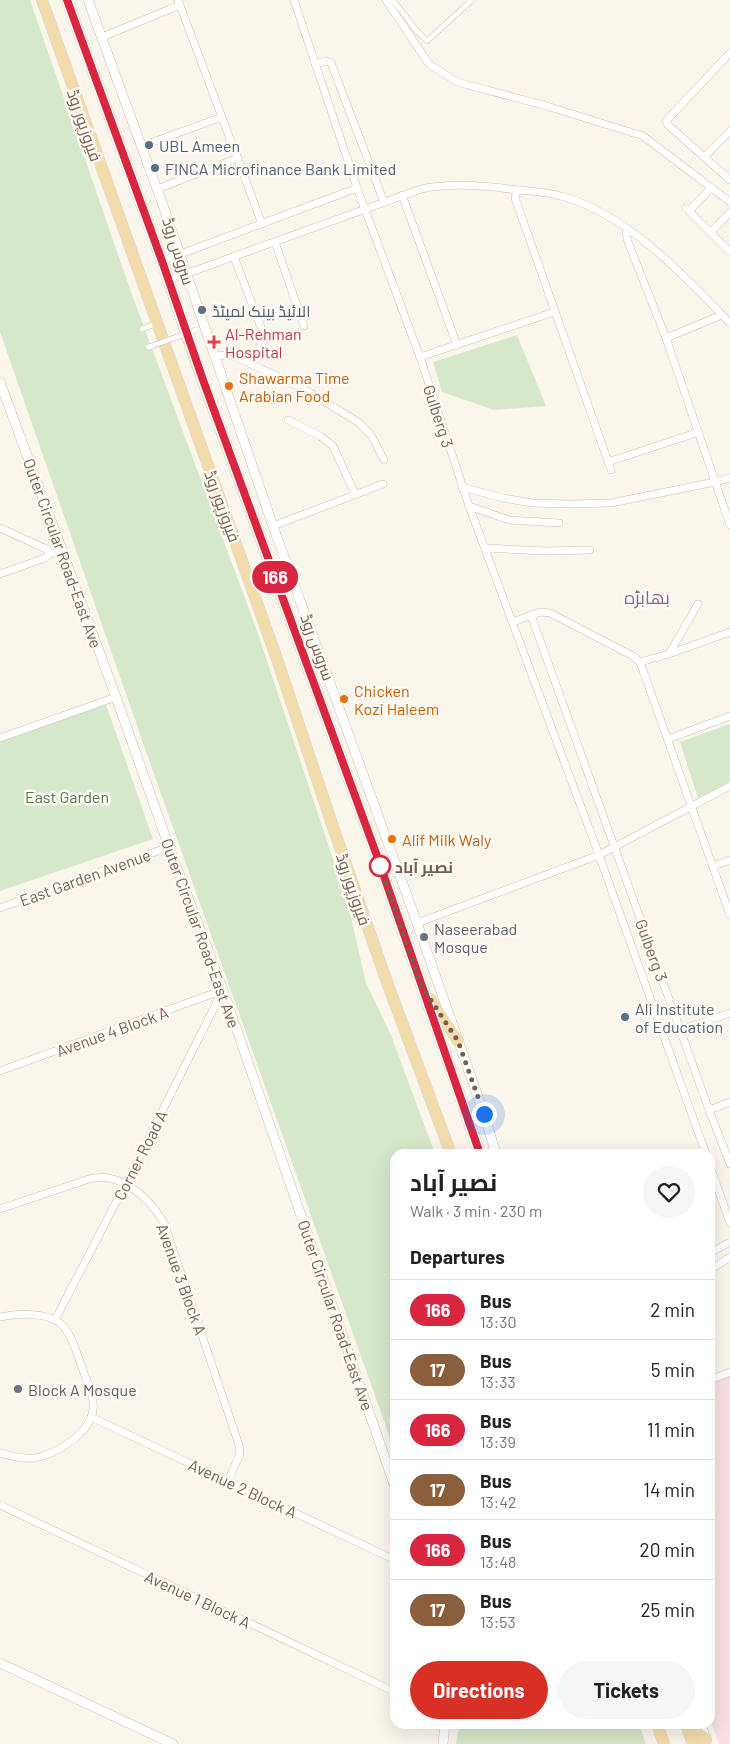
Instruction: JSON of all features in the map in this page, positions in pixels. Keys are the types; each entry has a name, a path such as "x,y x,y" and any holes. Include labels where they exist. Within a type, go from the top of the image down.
{"main road":[{"name":"فیروزپور روڈ","path":"42,0 277,660 388,985 449,1149"},
{"name":"فیروزپور روڈ","path":"67,0 169,280 196,347 377,856 478,1149"},
{"path":"421,985 458,1041"},
{"path":"659,1729 664,1744"},
{"path":"688,1729 693,1744"},
{"path":"692,1729 706,1742"}],"street":[{"name":"سروس روڈ","path":"88,0 158,189 273,526 417,923 494,1149"},
{"name":"Gulberg 3","path":"294,0 364,210 420,357 462,488 599,855 704,1149"},
{"path":"386,0 429,64 457,82 550,107 643,136 730,202"},
{"path":"393,0 427,41 472,0"},
{"path":"102,36 179,2 262,224"},
{"path":"730,53 666,121 668,125 730,180"},
{"path":"315,64 326,61 332,63 384,202"},
{"path":"142,146 222,117"},
{"path":"704,157 730,130"},
{"path":"158,189 238,158"},
{"path":"169,280 402,195 430,187 486,186 561,196 581,202 601,213 628,230 660,255 730,323"},
{"path":"162,261 357,188"},
{"path":"711,188 688,210 730,252"},
{"path":"517,190 515,198 611,470"},
{"path":"402,195 457,345"},
{"path":"711,232 730,212"},
{"path":"628,230 626,233 628,242 666,338 730,525"},
{"path":"275,242 304,326"},
{"path":"234,257 264,334 263,340 249,363"},
{"path":"420,357 554,312"},
{"path":"666,338 722,315"},
{"path":"142,329 157,323"},
{"path":"149,347 196,330"},
{"path":"214,356 227,355 236,357 302,388 358,422 371,435 384,460"},
{"name":"Outer Circular Road-East Ave","path":"0,382 223,990 390,1473"},
{"path":"288,420 320,436 333,446 355,494"},
{"path":"608,462 699,432"},
{"path":"462,488 532,503 611,503 730,478"},
{"path":"273,526 383,484"},
{"path":"469,506 509,520 559,523"},
{"path":"0,528 44,548 50,554"},
{"path":"485,548 545,551 590,550"},
{"path":"0,574 45,558 61,550"},
{"path":"669,654 698,604"},
{"path":"513,622 540,612 550,613 633,656 640,662 730,915"},
{"name":"Gulberg 3","path":"531,615 730,1164"},
{"path":"640,662 669,654 730,632"},
{"path":"0,738 116,697"},
{"path":"668,738 730,716"},
{"path":"417,923 615,848 730,786"},
{"name":"East Garden Avenue","path":"0,908 169,847"},
{"path":"713,866 730,860"},
{"name":"Avenue 4 Block A","path":"0,1071 223,990"},
{"name":"Corner Road A","path":"55,1320 223,990"},
{"path":"680,1030 730,1013"},
{"path":"709,1110 730,1102"},
{"name":"Avenue 3 Block A","path":"0,1209 92,1178 108,1178 125,1185 145,1199 155,1210 164,1223 239,1445 240,1454 228,1481"},
{"path":"715,1180 730,1223"},
{"path":"715,1250 730,1242"},
{"path":"715,1267 730,1257"},
{"path":"0,1315 31,1315 55,1320 62,1325 76,1350 90,1393 93,1410 91,1418 77,1437 47,1454 33,1458 19,1457 0,1452"},
{"path":"715,1378 730,1372"},
{"name":"Avenue 2 Block A","path":"91,1418 390,1558"},
{"name":"Avenue 1 Block A","path":"0,1505 390,1690"},
{"path":"0,1663 173,1744"},
{"path":"443,1744 444,1729"},
{"path":"702,1729 706,1742"}],"shaded area":[{"path":"730,1375 730,1744 719,1744 713,1729 715,1729 715,1380"}],"green space":[{"path":"0,0 30,0 131,292 256,628 348,904 366,983 391,1035 433,1149 390,1149 390,1438 149,760 0,332"},
{"path":"517,335 546,406 494,410 442,392 433,362"},
{"name":"East Garden","path":"104,699 153,839 0,891 0,740"},
{"path":"730,724 730,781 698,798 680,742"},
{"path":"458,1729 641,1729 646,1744 456,1744"}],"bus line":[{"name":"166","path":"67,0 162,261 196,362 377,856 478,1149"}],"place":[{"name":"UBL Ameen","path":"149,145"},
{"name":"FINCA Microfinance Bank Limited","path":"155,168"},
{"name":"الائیڈ بینک لمیٹڈ","path":"202,310"},
{"name":"Al-Rehman Hospital","path":"214,342"},
{"name":"Shawarma Time Arabian Food","path":"229,386"},
{"name":"Chicken Kozi Haleem","path":"344,699"},
{"name":"Alif Milk Waly","path":"392,839"},
{"name":"نصیر آباد","path":"380,866"},
{"name":"Naseerabad Mosque","path":"424,937"},
{"name":"Ali Institute of Education","path":"625,1017"},
{"name":"Block A Mosque","path":"18,1389"}],"district":[{"name":"بھابڑہ","path":"647,597"}],"route":[{"path":"380,866 421,985 458,1041 484,1114"}]}
